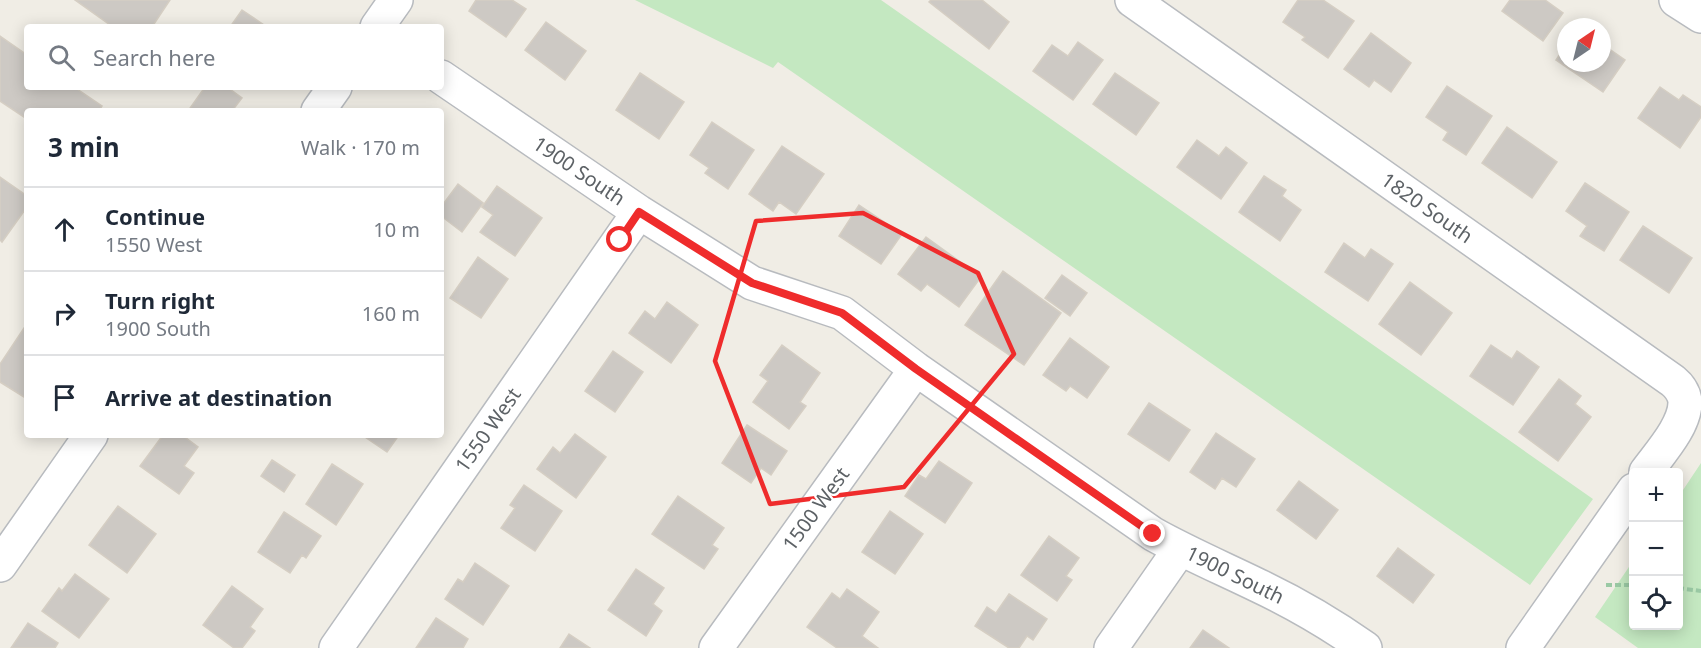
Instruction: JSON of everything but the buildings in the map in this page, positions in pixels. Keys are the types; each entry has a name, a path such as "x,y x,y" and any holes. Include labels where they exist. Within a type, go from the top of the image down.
{"street":[{"path":"379,24 396,0"},
{"name":"1820 South","path":"1132,0 1681,388 1685,400 1683,411 1673,435 1649,468"},
{"path":"1676,0 1701,16"},
{"name":"1900 South","path":"444,79 639,212 752,283 842,313 916,369 1153,534 1290,601 1321,618 1365,648"},
{"path":"320,108 333,90"},
{"name":"1550 West","path":"336,648 639,212"},
{"name":"1500 West","path":"716,648 916,369"},
{"path":"0,565 89,438"},
{"path":"1523,648 1629,497"},
{"path":"1111,648 1180,549"}],"path":[{"path":"1606,585 1629,585"},
{"path":"1683,589 1701,591"}],"highlighted area":[{"path":"863,213 978,273 1014,354 904,487 770,504 715,361 756,221"}],"green space":[{"path":"635,0 881,0 1593,499 1530,585 778,62 773,68"},
{"path":"1701,463 1701,648 1638,648 1595,617 1629,567 1629,630 1683,630 1683,490"}],"route":[{"path":"620,240 639,212 752,283 842,313 916,369 1153,534"}]}
